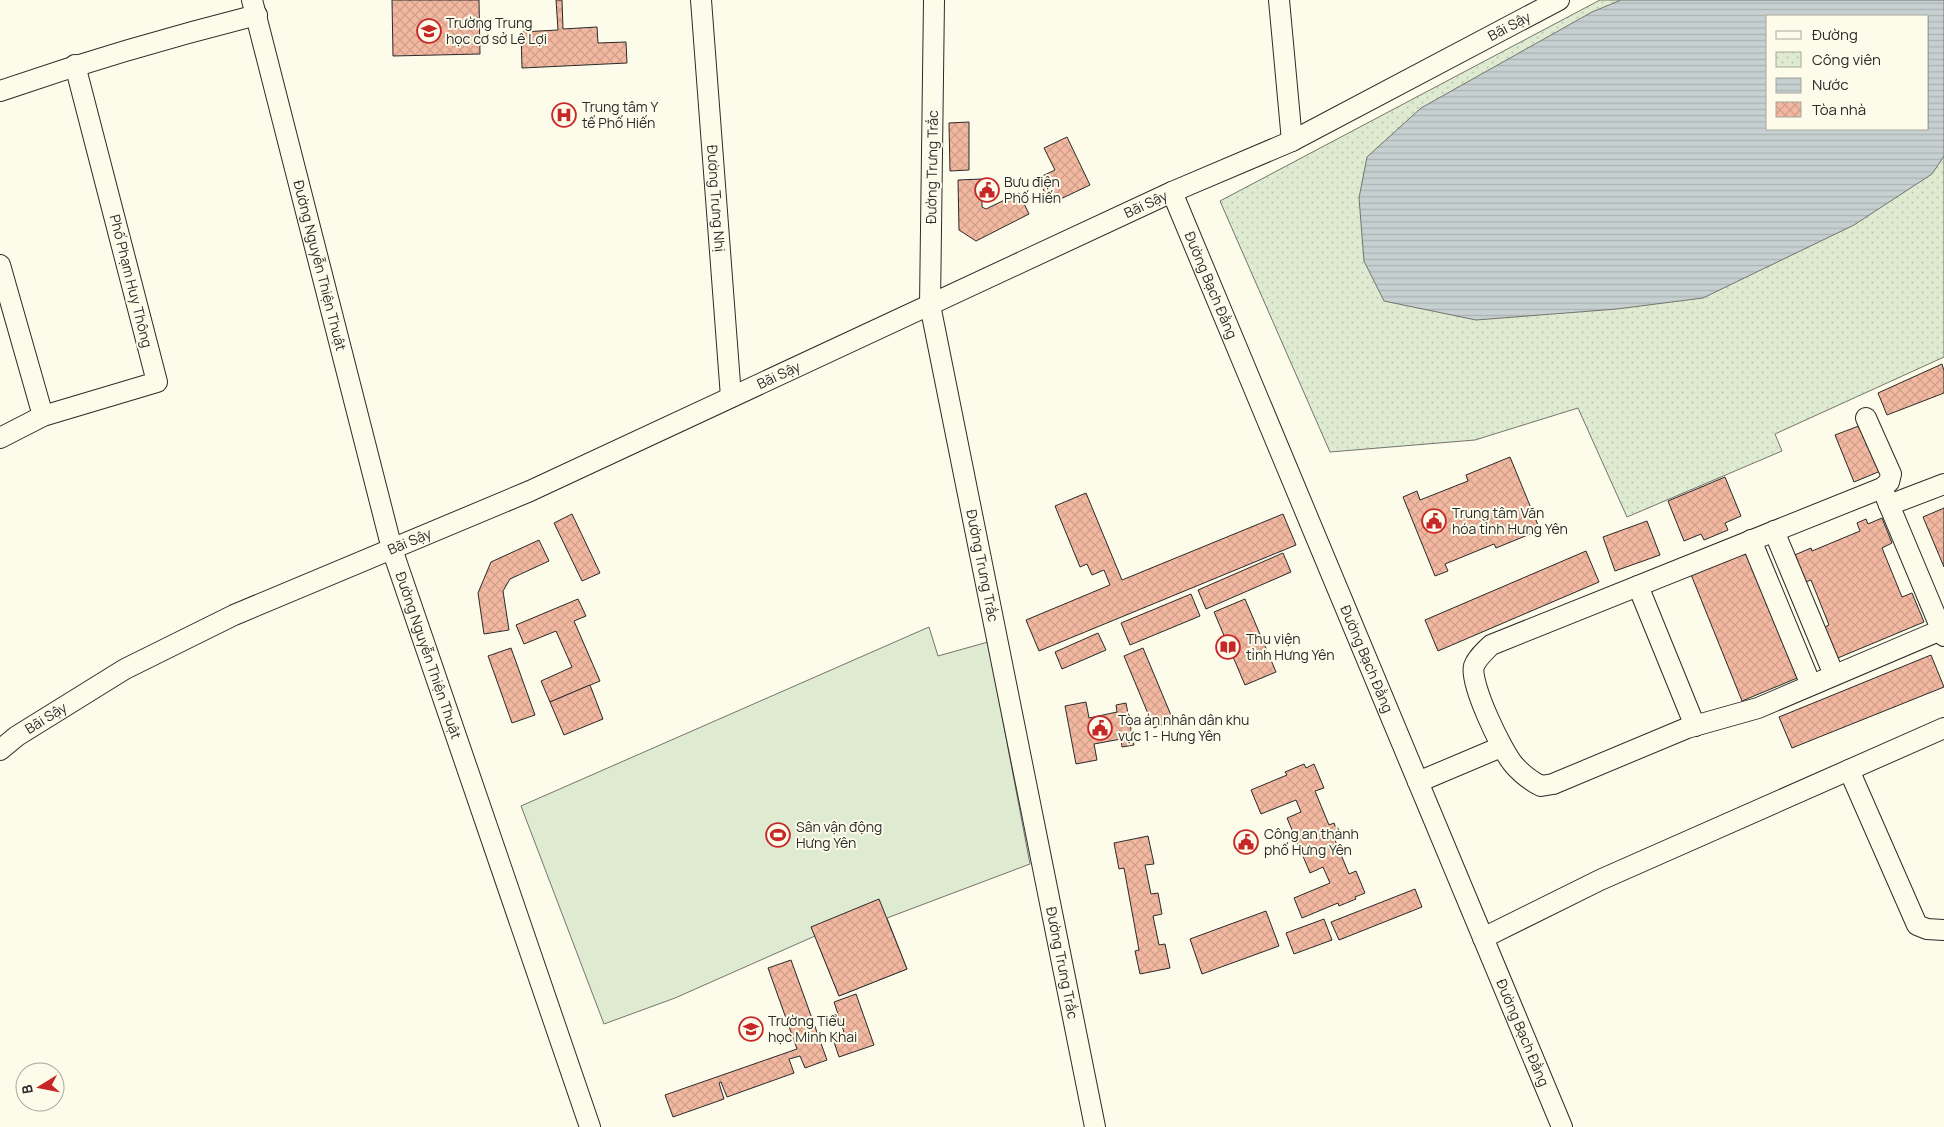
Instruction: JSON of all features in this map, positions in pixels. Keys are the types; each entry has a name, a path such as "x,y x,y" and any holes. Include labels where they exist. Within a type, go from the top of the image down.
{"street":[{"name":"Đường Trưng Nhị","path":"701,0 731,397"},
{"name":"Đường Trưng Trắc","path":"934,0 930,305 1095,1127"},
{"path":"1278,0 1292,141"},
{"name":"Bãi Sậy","path":"0,750 17,736 125,669 234,615 530,491 1172,192 1292,141 1560,0"},
{"path":"0,91 75,65 163,39 255,8"},
{"name":"Đường Nguyễn Thiện Thuật","path":"255,8 392,549 590,1127"},
{"name":"Phố Phạm Huy Thông","path":"43,416 157,382 75,65"},
{"name":"Đường Bạch Đằng","path":"1172,192 1562,1127"},
{"path":"0,264 43,416 0,438"},
{"path":"1866,418 1891,474 1886,496 1943,633 1834,675 1758,708 1694,726 1554,784 1541,786 1528,779 1515,766 1501,747 1474,680 1473,667 1479,657 1490,646 1774,531 1886,496 1944,484"},
{"path":"1774,531 1834,675"},
{"path":"1751,540 1811,685"},
{"path":"1638,586 1694,726"},
{"path":"1483,938 1600,880 1944,728"},
{"path":"1418,782 1501,747"},
{"path":"1849,770 1917,924 1927,929 1944,930"}],"green space":[{"path":"1600,0 1944,0 1944,357 1775,434 1782,451 1627,517 1578,408 1475,440 1330,452 1220,201"},
{"name":"Sân vận động Hưng Yên","path":"929,627 938,656 988,642 1030,864 887,918 907,969 839,996 815,936 675,998 604,1024 521,806"}],"water":[{"path":"1621,0 1944,0 1944,156 1932,174 1854,225 1703,298 1617,309 1476,320 1384,301 1364,261 1359,198 1367,157 1421,108 1592,12"}],"building":[{"name":"Trường Trung học cơ sở Lê Lợi","path":"392,0 479,0 480,54 393,56"},
{"path":"556,0 562,0 563,29 597,27 598,43 626,42 627,63 522,68 521,32 558,30"},
{"path":"969,122 969,170 950,171 949,123"},
{"path":"1067,137 1090,185 1050,204 1038,178 1055,170 1044,148"},
{"path":"982,179 982,207 986,209 1019,193 1029,214 976,241 959,230 958,180"},
{"path":"1942,364 1944,371 1944,393 1887,415 1878,393"},
{"path":"1864,424 1883,470 1854,482 1835,435"},
{"path":"1510,457 1540,530 1496,548 1494,544 1445,564 1448,571 1435,576 1403,497 1417,491 1420,500 1468,481 1466,475"},
{"path":"1725,477 1741,516 1725,523 1728,530 1704,540 1701,534 1684,541 1668,501"},
{"path":"1086,493 1122,580 1283,514 1296,545 1039,651 1026,620 1110,585 1104,570 1092,575 1087,564 1080,567 1055,506"},
{"path":"1944,508 1944,567 1923,517"},
{"path":"572,514 600,573 582,581 554,523"},
{"path":"1882,518 1892,543 1882,548 1902,597 1912,593 1924,622 1833,660 1821,629 1829,625 1811,580 1800,584 1790,557 1811,548 1812,551 1860,531 1857,523 1866,519 1868,524"},
{"path":"1647,521 1660,555 1615,571 1603,537"},
{"path":"539,540 549,561 510,579 503,591 509,630 484,634 478,593 491,562"},
{"path":"1750,548 1802,676 1742,701 1690,572"},
{"path":"1586,551 1599,582 1438,651 1425,620"},
{"path":"1283,553 1291,572 1206,609 1198,590"},
{"path":"1191,594 1200,616 1130,645 1121,623"},
{"path":"578,599 586,616 574,621 600,681 550,702 541,681 572,667 556,631 524,644 516,625"},
{"path":"1245,599 1276,672 1245,685 1214,612"},
{"path":"1098,633 1106,650 1062,669 1055,652"},
{"path":"511,648 535,715 512,723 488,656"},
{"path":"1143,648 1173,720 1154,728 1124,656"},
{"path":"1931,655 1944,687 1792,748 1779,717"},
{"path":"590,685 603,719 564,735 550,702"},
{"name":"Tòa án nhân dân khu vực 1 - Hưng Yên","path":"1086,702 1089,718 1117,712 1116,705 1126,703 1134,745 1122,747 1121,739 1094,744 1097,760 1076,764 1065,706"},
{"path":"1304,764 1306,768 1314,764 1324,788 1315,791 1329,825 1334,823 1340,838 1335,840 1349,874 1356,871 1365,893 1339,906 1338,903 1302,918 1294,898 1330,883 1323,867 1310,873 1287,818 1301,812 1296,800 1261,814 1251,790 1287,775 1285,772"},
{"path":"1148,836 1154,864 1145,865 1151,894 1158,893 1162,914 1153,916 1159,945 1165,944 1170,968 1140,974 1135,951 1139,950 1124,868 1119,869 1114,843"},
{"path":"1415,889 1422,907 1339,940 1331,922"},
{"path":"879,899 907,969 839,996 811,927"},
{"path":"1266,911 1279,946 1202,974 1190,939"},
{"path":"1324,919 1332,940 1294,954 1286,933"},
{"path":"791,960 827,1060 805,1068 800,1056 789,1059 794,1073 727,1097 721,1082 719,1083 724,1099 673,1117 665,1095 797,1049 768,968"},
{"path":"856,994 874,1045 839,1057 832,1036 844,1032 834,1002"}],"place":[{"name":"Trường Trung học cơ sở Lê Lợi","path":"429,31"},
{"name":"Trung tâm Y tế Phố Hiến","path":"564,115"},
{"name":"Bưu điện Phố Hiến","path":"987,190"},
{"name":"Trung tâm Văn hóa tỉnh Hưng Yên","path":"1434,521"},
{"name":"Thu viện tỉnh Hưng Yên","path":"1228,647"},
{"name":"Tòa án nhân dân khu vực 1 - Hưng Yên","path":"1100,728"},
{"name":"Sân vận động Hưng Yên","path":"778,835"},
{"name":"Công an thành phố Hưng Yên","path":"1246,842"},
{"name":"Trường Tiểu học Minh Khai","path":"751,1029"}]}
